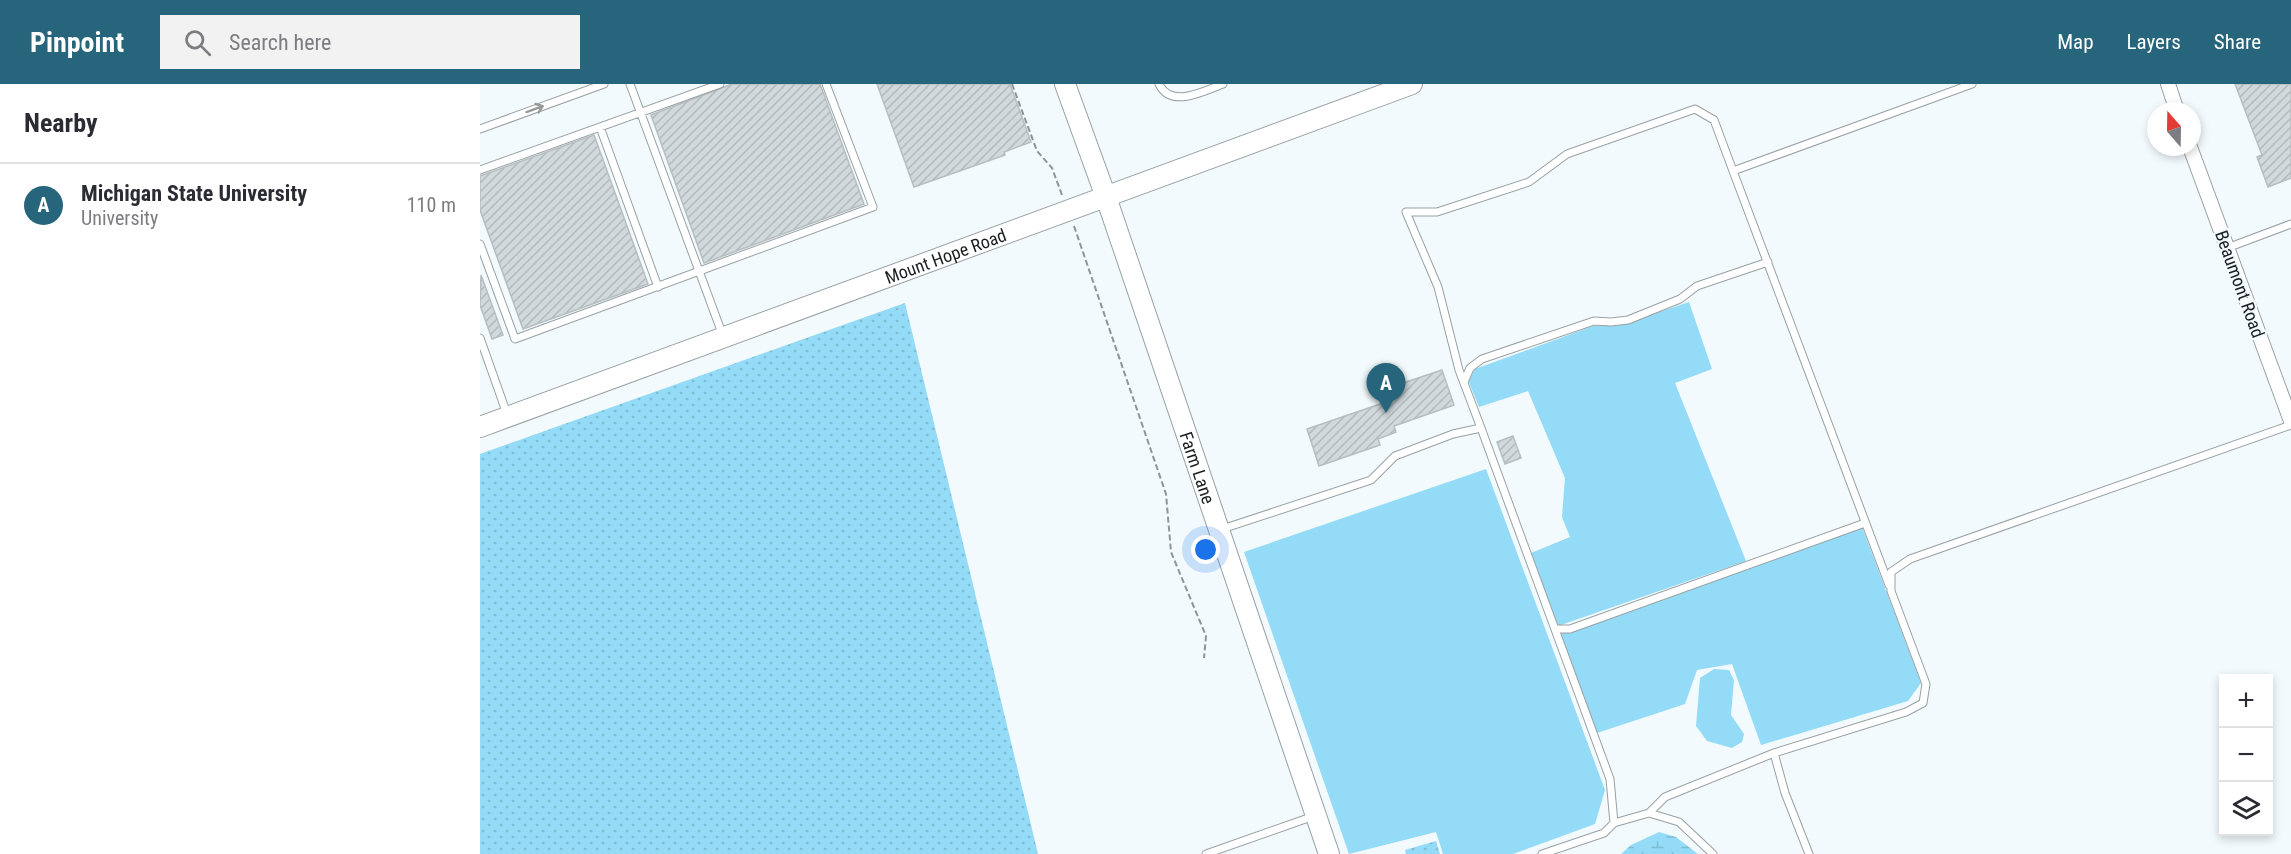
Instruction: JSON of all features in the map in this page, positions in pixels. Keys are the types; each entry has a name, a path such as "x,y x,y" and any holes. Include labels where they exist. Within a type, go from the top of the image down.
{"street":[{"name":"Farm Lane","path":"1065,84 1106,197 1329,854"},
{"name":"Mount Hope Road","path":"480,427 1412,84"},
{"path":"2168,84 2174,102"},
{"name":"Beaumont Road","path":"2193,156 2291,421"}],"lane":[{"path":"480,129 604,84"},
{"path":"630,84 724,339"},
{"path":"480,170 720,84"},
{"path":"480,244 515,339 873,207 826,84"},
{"path":"1159,84 1163,92 1179,98 1195,95 1222,84"},
{"path":"1733,171 1972,84"},
{"path":"1542,854 1604,833 1614,823 1648,813 1665,798 1774,753 1906,712 1923,703 1926,684 1714,120 1695,109 1567,153 1529,182 1437,212 1406,212 1438,287 1464,382 1610,779 1614,823"},
{"path":"600,127 658,287"},
{"path":"2227,248 2291,224"},
{"path":"1464,382 1470,368 1482,359 1594,321 1628,320 1680,299 1697,286 1767,262"},
{"path":"480,338 508,416"},
{"path":"1891,591 1891,572 1910,559 2291,425"},
{"path":"1219,530 1371,480 1395,456 1453,434 1481,428"},
{"path":"1555,629 1570,628 1865,523"},
{"path":"1774,753 1785,793 1809,854"},
{"path":"1648,813 1679,822 1713,854"},
{"path":"1206,854 1316,815"}],"path":[{"path":"1012,84 1036,151 1052,168 1166,494 1171,552 1206,636 1204,658"}],"green space":[{"path":"1689,302 1712,369 1675,383 1746,561 1558,626 1531,553 1570,537 1562,517 1565,478 1528,391 1479,407 1468,380 1475,369 1593,326 1617,326"},
{"path":"905,303 1038,854 480,854 480,454"},
{"path":"1486,469 1605,790 1595,824 1513,854 1443,854 1436,832 1349,854 1244,552"},
{"path":"1862,527 1921,683 1908,701 1761,745 1732,664 1697,670 1685,704 1597,733 1560,634"},
{"path":"1714,669 1729,670 1734,680 1731,715 1744,734 1742,742 1732,748 1707,741 1696,726 1700,678"},
{"path":"1659,832 1676,837 1698,854 1621,854 1631,845"},
{"path":"1436,841 1440,854 1406,854 1405,850"}],"building":[{"path":"732,84 820,84 864,204 704,263 651,115"},
{"path":"877,84 1010,84 1031,142 1004,152 1005,155 914,187"},
{"path":"2235,84 2291,84 2291,178 2268,187 2257,157 2262,155"},
{"path":"594,135 648,284 523,329 480,210 480,176"},
{"path":"481,275 503,335 492,339 480,305"},
{"path":"1442,370 1454,405 1394,426 1396,432 1378,439 1380,445 1319,466 1307,429 1386,402 1382,390"},
{"path":"1513,436 1521,458 1505,464 1497,442"}],"place":[{"name":"Michigan State University","path":"1386,413"}]}
